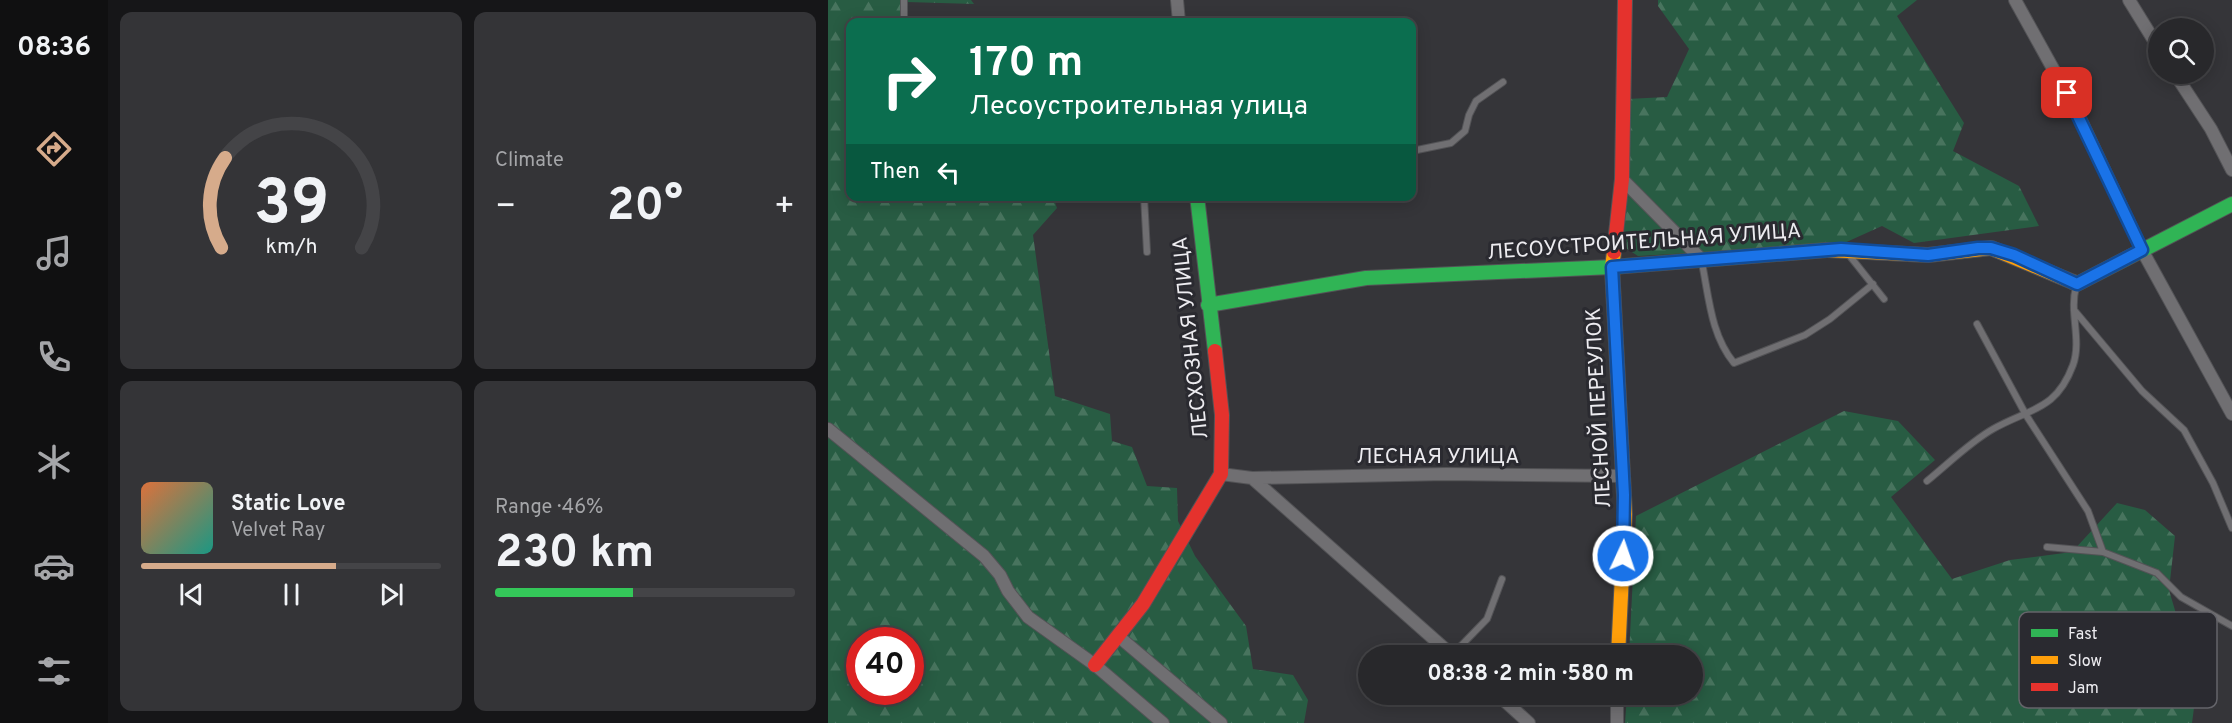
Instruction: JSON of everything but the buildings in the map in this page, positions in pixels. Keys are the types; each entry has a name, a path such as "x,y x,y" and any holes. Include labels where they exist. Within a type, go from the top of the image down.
{"street":[{"path":"1177,0 1179,18"},
{"name":"ЛЕСНОЙ ПЕРЕУЛОК","path":"1619,645 1625,514 1612,267 1622,178 1625,0"},
{"path":"2015,0 2078,112 2142,250 2232,414"},
{"path":"2129,0 2148,31"},
{"path":"2182,84 2211,129 2232,170"},
{"path":"1622,178 1702,261"},
{"name":"ЛЕСХОЗНАЯ УЛИЦА","path":"1198,201 1222,415 1221,474"},
{"path":"2077,284 2232,204"},
{"name":"ЛЕСОУСТРОИТЕЛЬНАЯ УЛИЦА","path":"1208,305 1366,278 1612,267 1841,249 1928,255 1991,248 2077,284"},
{"path":"828,429 984,556 1000,575 1008,591 1028,617 1095,665 1163,723"},
{"path":"1095,665 1143,604 1221,474"},
{"name":"ЛЕСНАЯ УЛИЦА","path":"1221,474 1252,478 1446,474 1623,476"},
{"path":"1252,478 1442,645"},
{"path":"1118,636 1221,723"},
{"path":"1509,705 1529,723"},
{"path":"1617,705 1617,723"}],"lane":[{"path":"904,0 904,18"},
{"path":"1416,150 1451,143 1465,131 1476,101 1503,82"},
{"path":"1144,201 1147,252"},
{"path":"1841,249 1853,259 1884,299"},
{"path":"1702,261 1715,328 1724,350 1734,363 1805,335 1830,319 1873,284"},
{"path":"1927,481 1993,429 2026,415 2058,396 2074,363 2076,327 2072,301 2077,284"},
{"path":"2073,310 2142,391 2184,430 2213,483 2232,528"},
{"path":"1977,324 2026,415 2088,511 2103,552"},
{"path":"2047,547 2103,552 2157,573 2181,597 2207,612"},
{"path":"1462,645 1487,619 1502,579"},
{"path":"2217,617 2232,626"}],"green space":[{"path":"828,0 971,0 974,4 907,2 908,18 846,18 846,201 1054,201 1057,208 1033,235 1055,396 1110,414 1112,441 1132,447 1147,486 1177,488 1178,521 1195,556 1246,626 1253,669 1293,675 1308,700 1304,723 828,723"},
{"path":"1658,0 1917,0 1897,16 1964,123 1953,151 2019,186 2039,226 1914,243 1882,226 1842,244 1638,256 1624,247 1627,99 1667,97 1689,49 1658,6"},
{"path":"1844,411 1898,421 1935,460 1891,497 1952,579 2010,560 2072,552 2117,503 2145,510 2175,536 2169,590 2175,612 2019,612 2019,708 2194,708 2192,723 1625,723 1626,705 1703,705 1703,645 1630,645 1636,516"}],"traffic: fast":[{"path":"1198,201 1215,351"},
{"path":"2073,282 2077,284 2232,204"},
{"path":"1208,305 1366,278 1612,267 1827,250"}],"traffic: slow":[{"path":"1827,250 1928,255 1991,248 2073,282"},
{"path":"1614,252 1612,267 1625,514 1619,645"}],"traffic: jam":[{"path":"1614,252 1622,179 1625,0"},
{"path":"1095,665 1143,604 1221,474 1222,415 1215,351"}],"route":[{"path":"1623,556 1625,514 1612,267 1841,249 1897,251 1928,255 1991,248 2014,255 2077,284 2142,250 2067,93"}]}
